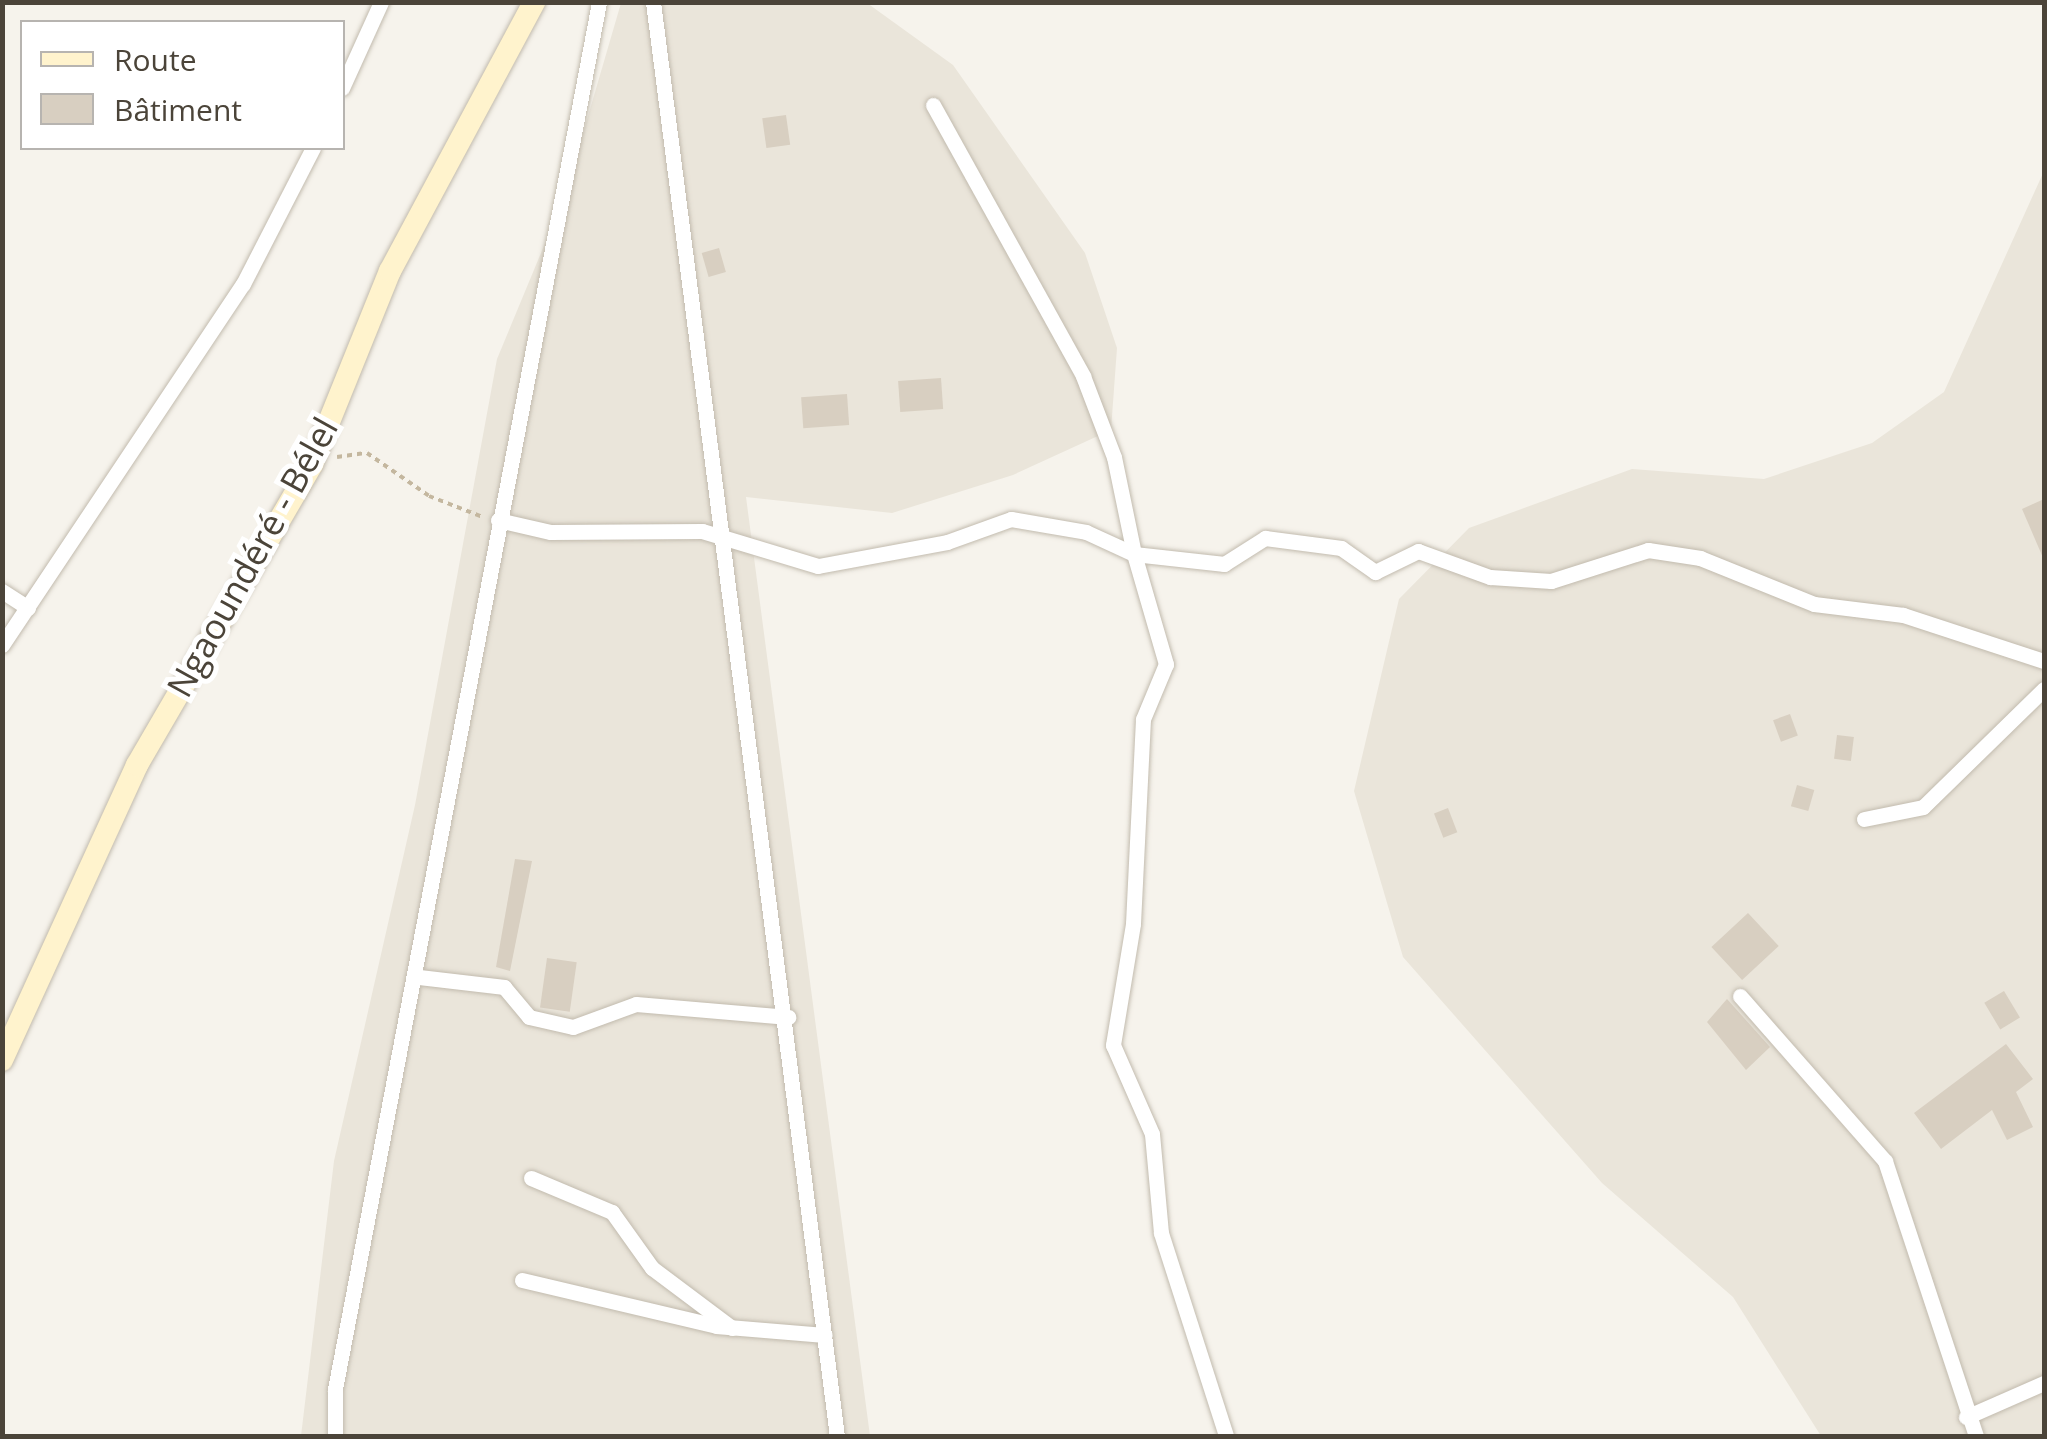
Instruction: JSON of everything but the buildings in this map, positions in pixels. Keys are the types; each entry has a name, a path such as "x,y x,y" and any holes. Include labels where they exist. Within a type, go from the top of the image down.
{"main road":[{"name":"Ngaoundéré - Bélel","path":"2,1060 136,765 312,464 390,271 534,2"}],"street":[{"path":"345,81 381,2"},
{"path":"335,1436 336,1390 419,976 498,520 599,2"},
{"path":"654,2 788,1017 836,1436"},
{"path":"933,105 1083,376 1114,456 1134,554 1166,664 1143,719 1133,924 1113,1046 1152,1134 1161,1233 1226,1436"},
{"path":"2,645 243,284 312,150"},
{"path":"498,520 550,532 724,537 818,566 947,542 1010,519 1086,532 1134,554 1224,564 1265,538 1341,548 1375,572 1418,552 1490,577 1551,581 1648,550 1700,558 1814,604 1903,615 2044,661"},
{"path":"2,591 28,608"},
{"path":"1864,819 1923,807 2044,689"},
{"path":"419,976 504,987 529,1017 573,1027 636,1004 788,1017"},
{"path":"1740,996 1886,1161 1966,1417 1976,1436"},
{"path":"530,1178 612,1212 652,1268 732,1328"},
{"path":"522,1280 732,1328 825,1335"},
{"path":"1966,1417 2044,1383"}],"path":[{"path":"312,464 367,453 457,512 498,520"}],"shaded area":[{"path":"621,3 867,3 953,65 1085,253 1117,348 1111,430 1013,475 892,513 746,497 870,1436 301,1436 334,1161 415,805 497,359 565,195"},
{"path":"2044,171 2044,1436 1821,1436 1733,1297 1602,1183 1403,957 1354,791 1399,599 1469,528 1632,469 1764,479 1872,443 1944,392"}]}
